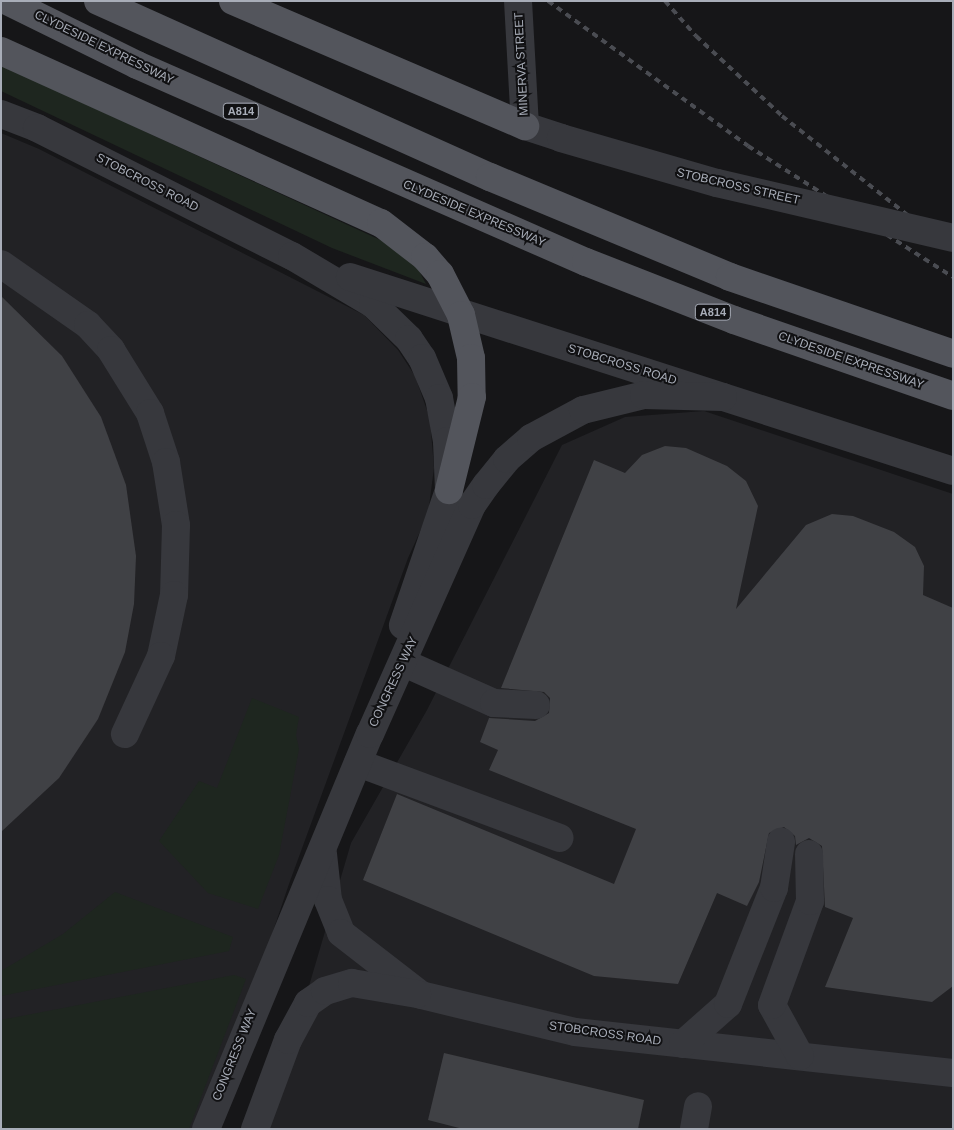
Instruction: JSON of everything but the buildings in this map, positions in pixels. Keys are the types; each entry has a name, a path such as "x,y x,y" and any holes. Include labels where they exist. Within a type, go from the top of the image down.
{"main road":[{"name":"CLYDESIDE EXPRESSWAY","path":"7,1 137,65 478,216 734,320 953,396"},
{"path":"98,1 490,177 730,277 953,354"},
{"path":"232,1 525,126"},
{"path":"1,51 381,223 409,242 440,274 462,315 470,350 472,397 449,490"}],"street":[{"name":"MINERVA STREET","path":"518,1 518,34 525,126"},
{"name":"STOBCROSS ROAD","path":"1,114 37,128 292,256 373,304 409,339 422,358 444,420 449,490 428,545 370,734"},
{"name":"STOBCROSS STREET","path":"525,126 717,183 953,238"},
{"name":"STOBCROSS ROAD","path":"292,256 462,315 724,396 953,471"},
{"path":"1,264 88,325 111,350 150,413 166,462 176,525 174,595 160,656 125,734"},
{"name":"CONGRESS WAY","path":"206,1129 280,945 322,853 370,734 404,663 472,505 507,459 531,438 552,424 613,400 644,395 724,396"},
{"path":"404,663 494,703 536,705"},
{"path":"358,763 560,838"},
{"path":"683,1044 728,1004 774,888 781,842"},
{"name":"STOBCROSS ROAD","path":"322,853 328,900 341,933 421,995 575,1032 950,1070"},
{"path":"800,1056 772,1006 810,901 809,854"},
{"path":"255,1129 288,1040 308,1003 325,990 352,983 421,995"}],"shaded area":[{"path":"1,65 389,244 415,263 426,284 332,248 1,91"},
{"path":"1,133 39,149 364,315 398,350 415,376 430,419 434,468 428,514 408,558 289,884 206,1129 1,1129"},
{"path":"704,411 953,494 953,1129 267,1129 351,843 427,710 562,445 625,417"},
{"path":"252,698 299,717 296,735 299,749 279,855 258,909 208,893 159,841 199,781 217,788"},
{"path":"115,892 233,937 229,951 1,996 1,971 63,934"},
{"path":"234,975 246,979 189,1129 1,1129 1,1020"}],"railway":[{"path":"548,1 748,146 953,277"},
{"path":"665,1 696,36 782,116 953,251"}]}
